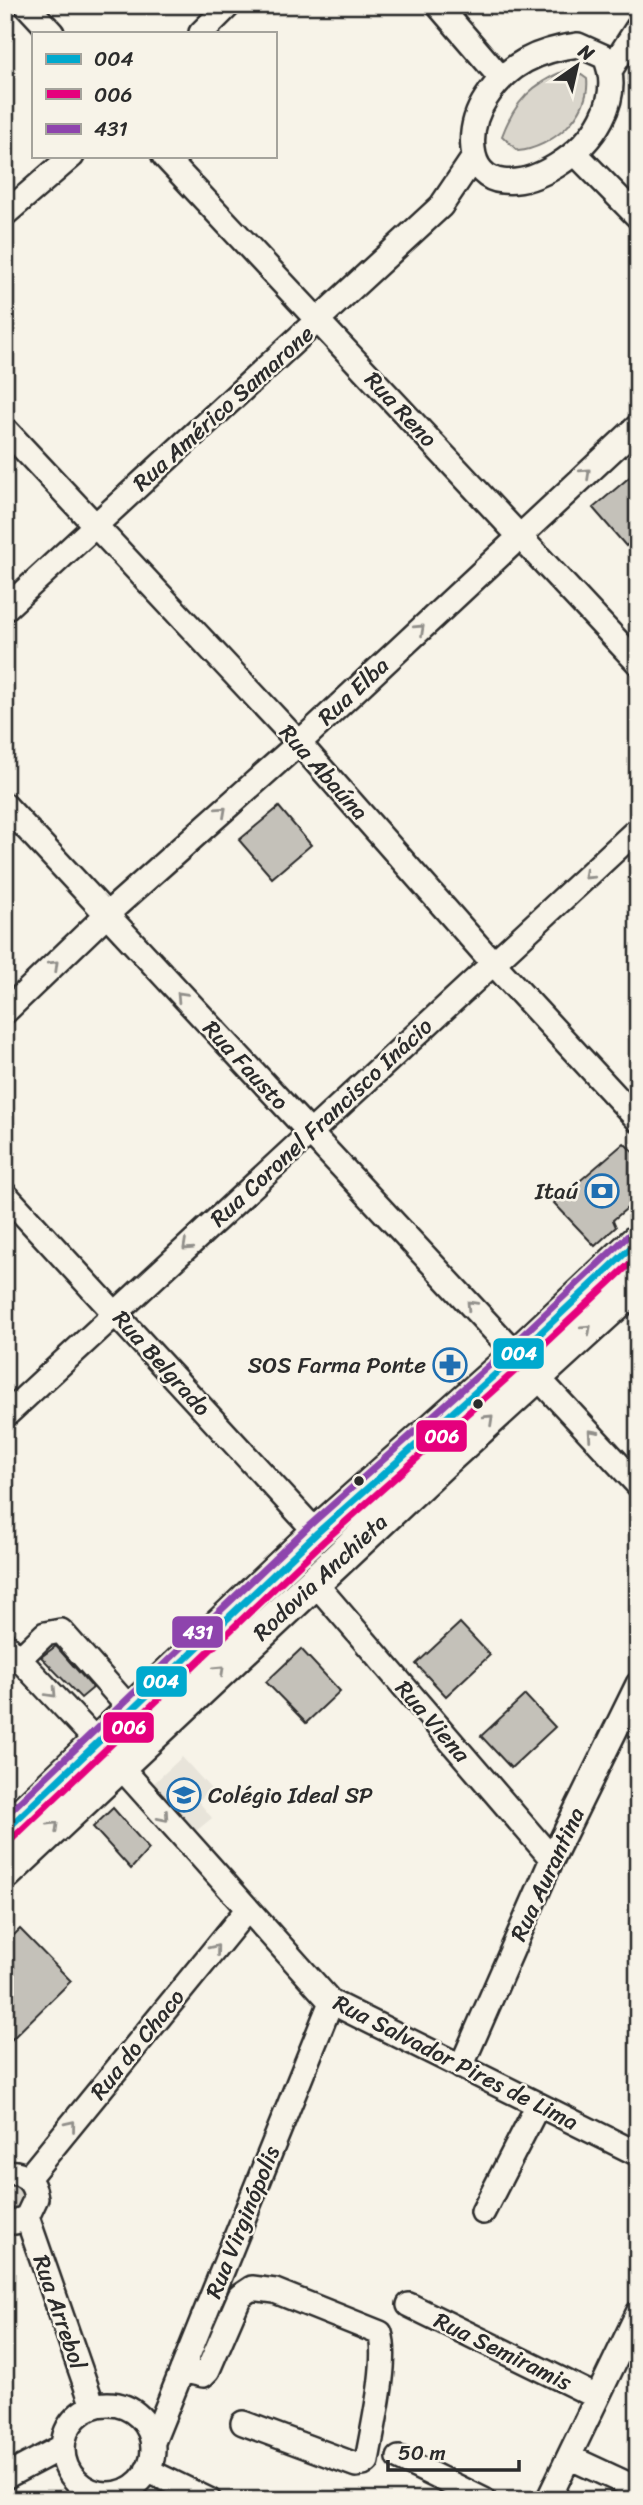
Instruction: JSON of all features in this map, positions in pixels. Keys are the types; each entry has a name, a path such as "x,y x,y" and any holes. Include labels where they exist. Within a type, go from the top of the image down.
{"highway":[{"name":"Rodovia Anchieta","path":"5,1831 108,1754 314,1582 527,1364 638,1241"},
{"name":"Rodovia Anchieta","path":"5,1873 108,1754 131,1710 317,1533 527,1364 638,1283"}],"street":[{"path":"26,5 50,32"},
{"path":"202,32 229,5"},
{"path":"438,5 500,77"},
{"path":"594,50 636,28"},
{"path":"611,69 636,28"},
{"path":"578,45 594,50 605,57 615,85 612,102 596,131 576,154 549,174 521,181 491,178 480,169 474,157 471,137 476,118 500,77 546,49 578,45"},
{"path":"576,154 638,217"},
{"name":"Rua Américo Samarone","path":"5,609 440,206 474,157"},
{"path":"5,214 70,158"},
{"name":"Rua Reno","path":"166,158 638,663"},
{"name":"Rua Américo Samarone","path":"440,206 491,178"},
{"name":"Rua Elba","path":"5,1013 106,915 299,743 638,426"},
{"name":"Rua Abaúna","path":"5,429 299,743 493,963 638,1120"},
{"name":"Rua Fausto","path":"5,805 638,1485"},
{"name":"Rua Coronel Francisco Inácio","path":"5,1416 308,1132 638,829"},
{"name":"Rua Belgrado","path":"5,1194 317,1533"},
{"name":"Rua Viena","path":"314,1582 552,1859"},
{"path":"12,1651 45,1634 61,1631 131,1710"},
{"name":"Rua Salvador Pires de Lima","path":"12,1651 331,2003 638,2154"},
{"name":"Rua Aurantina","path":"461,2067 552,1859 638,1684"},
{"name":"Rua do Chaco","path":"16,2176 246,1911"},
{"name":"Rua Virginópolis","path":"153,2442 331,2003"},
{"path":"483,2212 538,2105"},
{"path":"16,2176 36,2198 16,2219"},
{"name":"Rua Arrebol","path":"16,2219 93,2406"},
{"path":"225,2264 323,2300"},
{"path":"182,2370 203,2375 208,2370 240,2297 252,2288 275,2291 380,2333 382,2349 376,2410 367,2460 363,2464 356,2465 243,2423"},
{"name":"Rua Semiramis","path":"409,2305 597,2397"},
{"path":"548,2500 638,2313"},
{"path":"108,2404 124,2407 142,2421 153,2442 153,2458 138,2485 121,2493 104,2495 87,2490 74,2479 65,2464 62,2447 71,2422 93,2406 108,2404"},
{"path":"5,2477 62,2447"},
{"path":"569,2457 638,2489"},
{"path":"399,2458 484,2500"},
{"path":"138,2485 209,2500"}],"shaded area":[{"path":"566,70 576,71 587,79 587,92 576,117 543,144 518,151 502,136 513,113 534,88"},
{"name":"Colégio Ideal SP","path":"182,1757 211,1789 198,1801 212,1818 196,1831 153,1784"},
{"path":"13,2182 27,2193 19,2209 5,2208 5,2184"}],"building":[{"path":"638,470 638,536 626,546 593,508"},
{"path":"279,807 311,845 272,878 239,840"},
{"name":"Itaú","path":"624,1143 638,1157 638,1199 613,1220 616,1227 595,1246 554,1203"},
{"path":"460,1623 490,1655 446,1696 416,1664"},
{"path":"56,1646 93,1688 81,1698 41,1657"},
{"path":"301,1649 340,1691 306,1723 266,1682"},
{"path":"525,1695 555,1727 511,1768 481,1736"},
{"path":"113,1808 149,1849 131,1869 93,1827"},
{"path":"20,1929 71,1981 5,2046 5,1944"}],"transit line":[{"name":"431","path":"5,1816 310,1525 510,1347 631,1233"},
{"name":"004","path":"5,1831 317,1533 517,1355 638,1241"},
{"name":"006","path":"12,1839 324,1541 524,1363 638,1256"}],"place":[{"name":"Itaú","path":"602,1191"},
{"name":"SOS Farma Ponte","path":"450,1365"},
{"name":"Colégio Ideal SP","path":"184,1795"}]}
